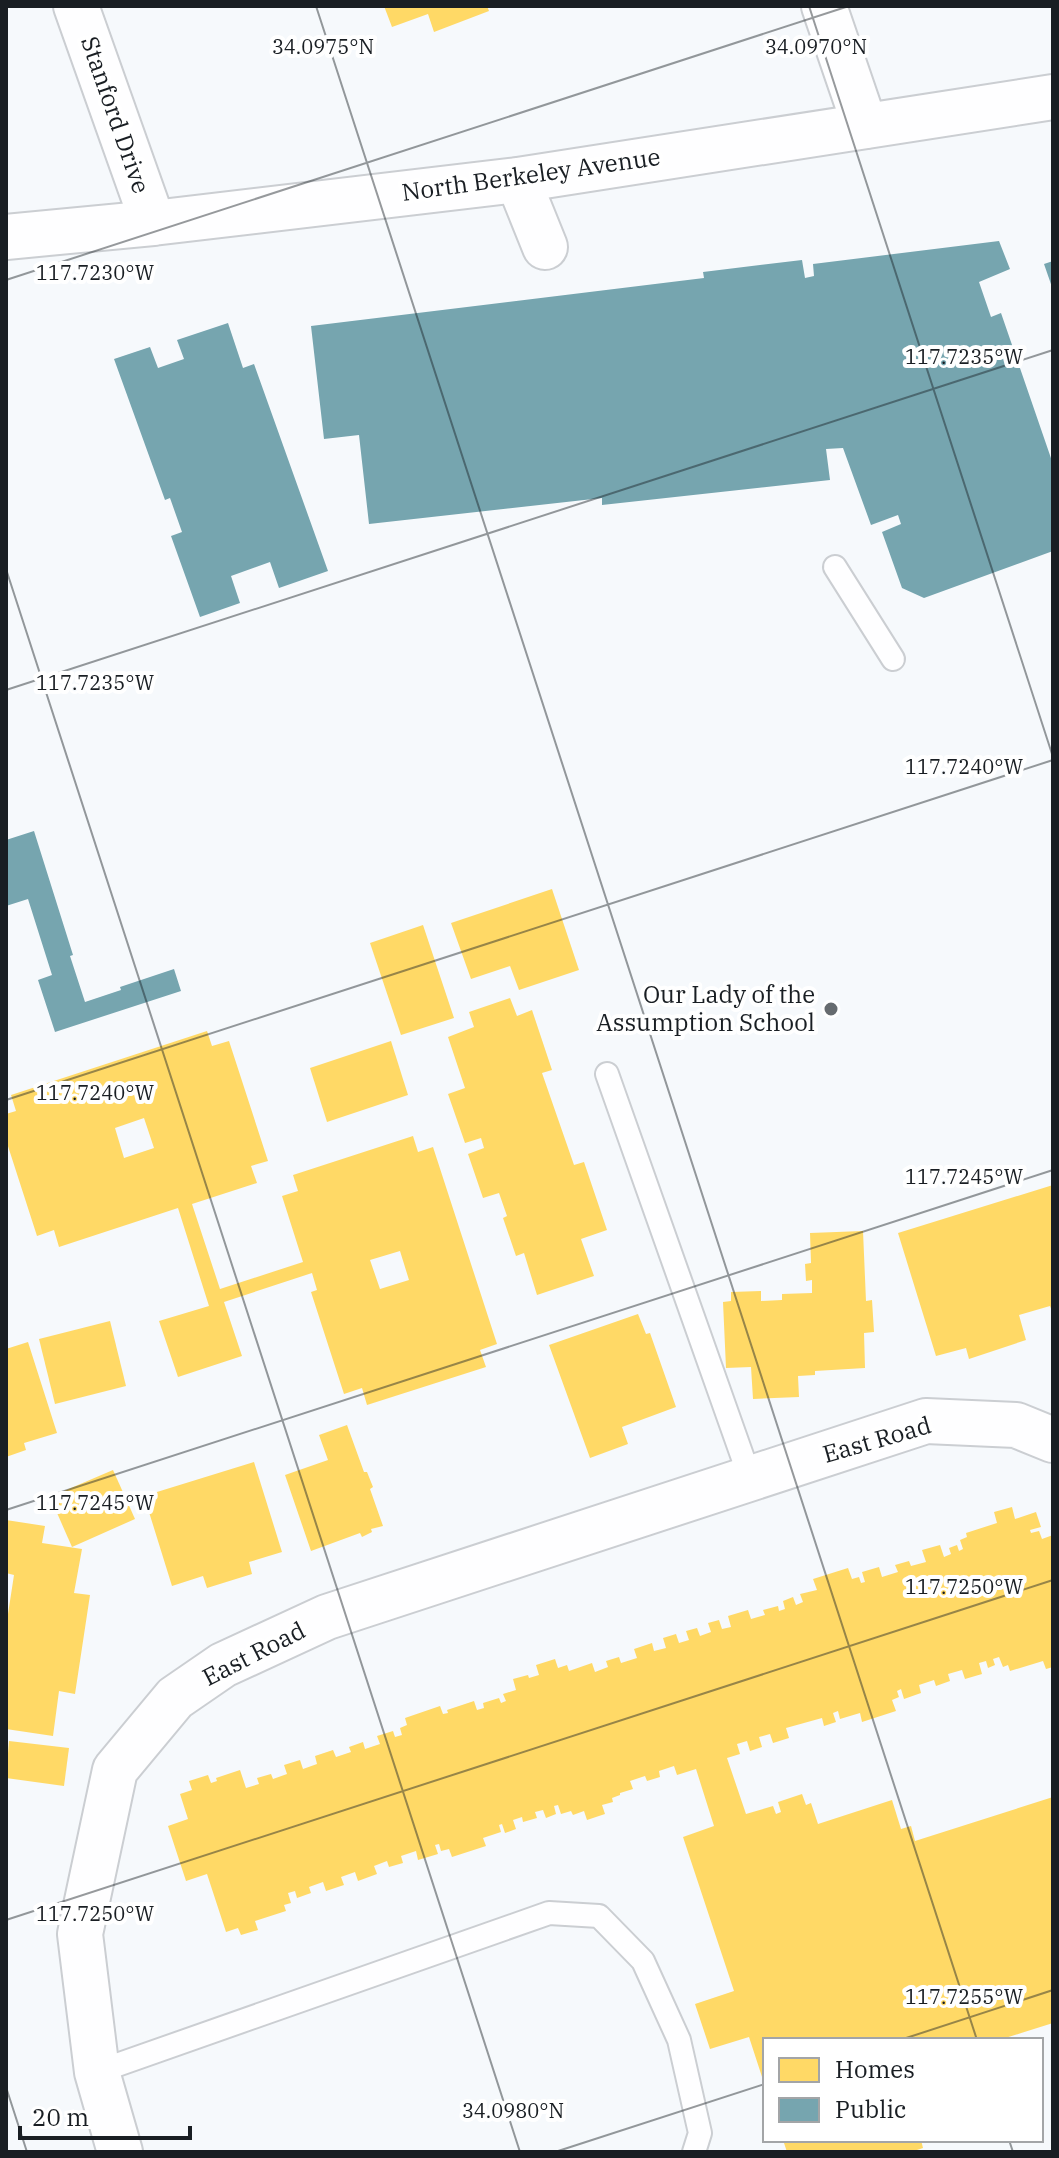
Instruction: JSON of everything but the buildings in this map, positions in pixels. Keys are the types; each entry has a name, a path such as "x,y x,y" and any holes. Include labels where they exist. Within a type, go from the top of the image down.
{"street":[{"name":"Stanford Drive","path":"76,6 153,223"},
{"path":"824,6 865,126"},
{"name":"North Berkeley Avenue","path":"6,237 518,180 1053,97"},
{"path":"518,180 545,247"},
{"name":"East Road","path":"120,2152 97,2072 80,1934 115,1770 175,1698 223,1665 327,1617 926,1421 1016,1425 1053,1440"}],"lane":[{"path":"835,567 893,659"},
{"path":"607,1074 750,1478"},
{"path":"97,2072 549,1913 599,1916 643,1961 679,2040 700,2133 694,2152"}],"place":[{"name":"Our Lady of the Assumption School","path":"831,1009"}]}
